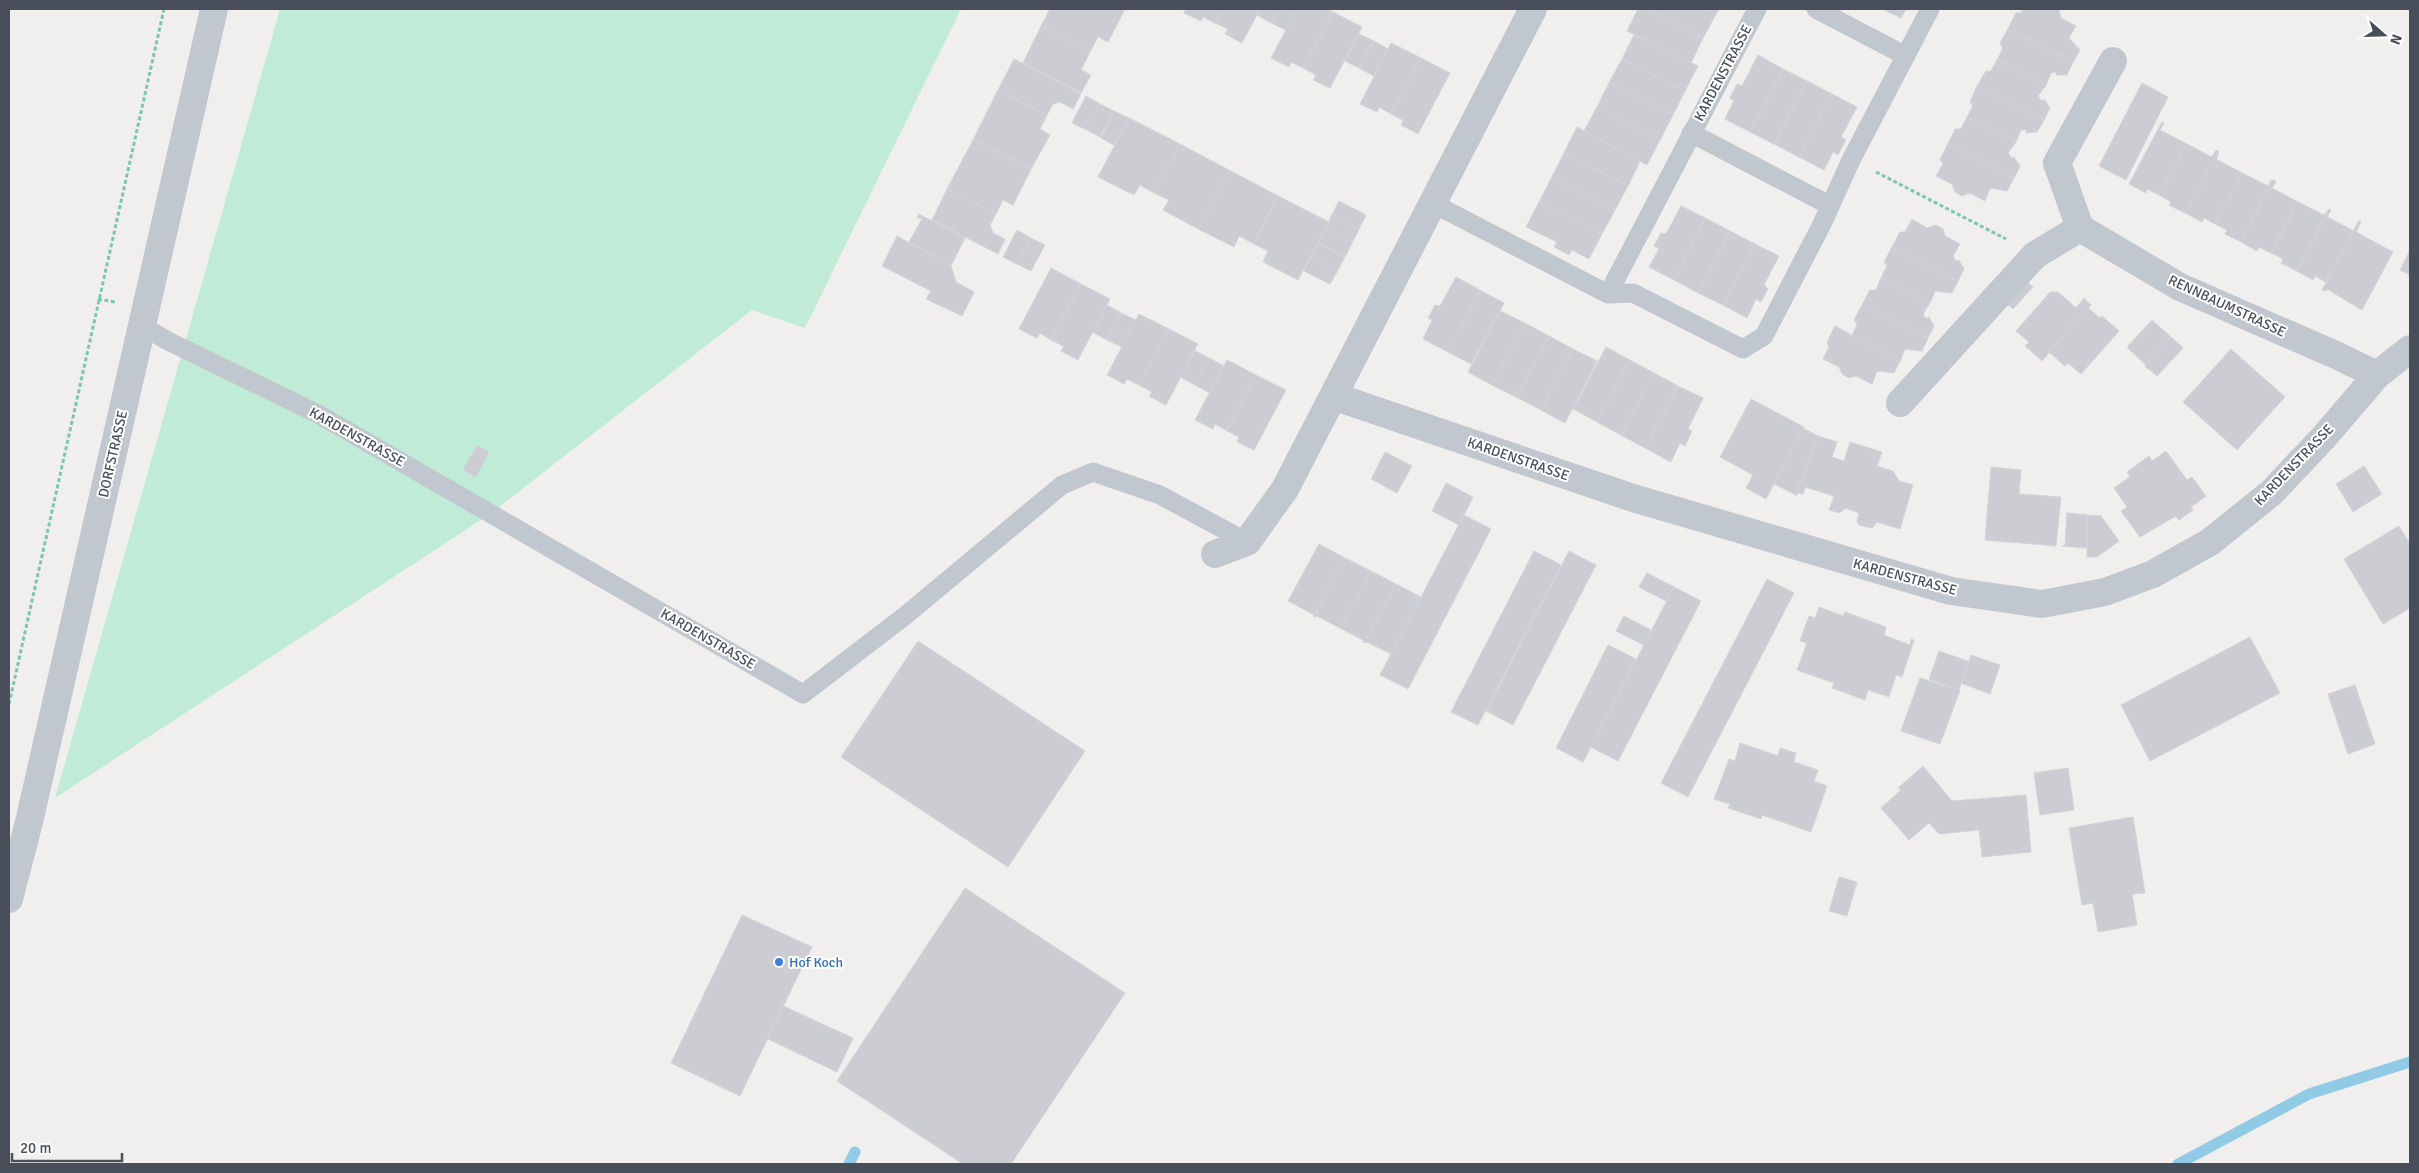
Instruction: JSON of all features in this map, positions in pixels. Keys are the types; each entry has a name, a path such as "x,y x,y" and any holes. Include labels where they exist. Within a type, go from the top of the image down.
{"street":[{"name":"DORFSTRASSE","path":"9,899 29,822 214,9"},
{"path":"1215,554 1247,542 1284,489 1533,9"},
{"path":"1900,403 2035,255 2080,228 2057,163 2114,61"},
{"name":"RENNBAUMSTRASSE","path":"2080,228 2180,287 2377,375"},
{"name":"KARDENSTRASSE","path":"1333,396 1633,498 1951,591 2042,604 2113,589 2153,574 2210,542 2271,493 2324,437 2377,375 2410,349"}],"lane":[{"name":"KARDENSTRASSE","path":"1758,9 1692,133 1829,204"},
{"path":"1816,9 1906,56"},
{"path":"1432,203 1608,294 1633,293 1743,349 1764,336 1822,224 1829,204 1851,160 1930,9"},
{"path":"1608,294 1692,133"},
{"name":"KARDENSTRASSE","path":"142,326 168,341 318,414 803,694 906,616 1062,485 1093,472 1160,495 1247,542"}],"path":[{"path":"9,704 164,9"},
{"path":"1851,160 2035,255"}],"green space":[{"path":"280,9 961,9 805,328 752,310 490,514 55,798"}],"building":[{"path":"1050,9 1125,9 1108,42 1098,37 1090,52 1041,26"},
{"path":"1186,9 1223,9 1215,23 1203,17 1201,21 1184,13"},
{"path":"1223,9 1260,9 1242,43 1225,34 1228,29 1215,23"},
{"path":"1260,9 1279,9 1271,23 1257,15"},
{"path":"1279,9 1297,9 1286,30 1271,23"},
{"path":"1297,9 1326,9 1333,12 1303,68 1291,62 1289,67 1271,58"},
{"path":"1638,9 1646,9 1703,38 1691,63 1627,31"},
{"path":"1646,9 1706,9 1716,14 1703,38"},
{"path":"1706,9 1719,9 1716,14"},
{"path":"1882,9 1906,9 1901,18"},
{"path":"2023,9 2056,9 2059,10 2061,18 2076,26 2069,38 2080,50 2073,62 2008,29 2016,13 2021,13"},
{"path":"1333,12 1362,27 1330,88 1313,80 1316,75 1303,68"},
{"path":"1041,26 1090,52 1081,70 1091,75 1081,93 1023,63"},
{"path":"2008,29 2073,62 2067,75 2056,75 2057,72 2051,73 2046,85 1997,60 2003,48 2000,43"},
{"path":"1359,34 1374,41 1359,68 1345,61"},
{"path":"1634,35 1698,66 1685,91 1622,59"},
{"path":"1374,41 1388,49 1374,76 1359,68"},
{"path":"1391,43 1421,58 1391,114 1379,107 1377,112 1360,104"},
{"path":"1758,55 1783,69 1750,132 1725,119 1734,101 1730,98 1737,84 1742,86"},
{"path":"1421,58 1450,73 1418,134 1401,125 1403,120 1391,114"},
{"path":"1014,59 1081,94 1073,109 1060,102 1053,104 1047,115 998,90"},
{"path":"1622,59 1685,91 1673,115 1609,83"},
{"path":"1997,60 2046,85 2038,96 2042,101 2044,99 2050,108 2044,120 1977,86 1986,71 1991,71"},
{"path":"1783,69 1807,81 1774,144 1750,132"},
{"path":"1807,81 1832,94 1799,157 1774,144"},
{"path":"1609,83 1673,115 1660,140 1597,107"},
{"path":"2142,83 2168,97 2126,180 2099,166"},
{"path":"1977,86 2044,120 2037,132 2026,133 2026,130 2021,130 2016,142 1967,117 1973,106 1970,102"},
{"path":"998,90 1047,115 1040,129 1050,135 1031,169 973,140"},
{"path":"1832,94 1857,107 1841,137 1846,140 1838,155 1833,152 1824,170 1799,157"},
{"path":"1086,96 1100,104 1087,130 1072,123"},
{"path":"1100,104 1114,111 1100,137 1087,130"},
{"path":"1597,107 1660,140 1647,165 1584,131"},
{"path":"1114,111 1129,118 1114,145 1101,138"},
{"path":"1967,117 2016,142 2008,153 2012,158 2014,157 2020,166 2014,178 1948,144 1955,129 1961,129"},
{"path":"1129,118 1180,144 1154,193 1140,185 1134,195 1098,177"},
{"path":"2162,122 2164,123 2160,130 2187,144 2159,195 2147,189 2146,193 2129,184"},
{"path":"1577,127 1640,161 1628,186 1564,153"},
{"path":"973,140 1031,169 1013,205 1003,200 996,214 947,189"},
{"path":"1180,144 1229,170 1198,229 1163,210 1169,200 1154,193"},
{"path":"1948,144 2014,178 2007,191 1990,188 1985,201 1970,193 1962,196 1955,192 1952,184 1936,176 1943,164 1940,159"},
{"path":"2187,144 2212,157 2216,150 2218,151 2185,213 2169,205 2171,202 2159,195"},
{"path":"2218,151 2216,159 2242,173 2215,224 2204,218 2202,222 2185,213"},
{"path":"1564,153 1628,186 1615,210 1552,177"},
{"path":"1229,170 1278,196 1254,244 1239,236 1234,247 1198,229"},
{"path":"2242,173 2268,186 2273,180 2241,242 2225,234 2227,230 2215,224"},
{"path":"1552,177 1615,210 1602,234 1539,202"},
{"path":"2273,180 2276,181 2272,188 2298,202 2271,253 2259,247 2257,251 2241,242"},
{"path":"947,189 996,214 990,225 993,233 1005,239 998,254 932,220"},
{"path":"1278,196 1329,222 1298,280 1263,262 1268,251 1254,244"},
{"path":"1339,201 1366,215 1359,229 1332,215"},
{"path":"1539,202 1602,234 1589,259 1572,250 1569,255 1554,247 1557,242 1526,227"},
{"path":"2298,202 2324,215 2329,209 2297,271 2281,263 2283,259 2271,253"},
{"path":"1681,206 1705,218 1674,280 1649,267 1659,249 1654,246 1661,233 1666,234"},
{"path":"2329,209 2331,210 2327,217 2354,231 2326,282 2315,276 2313,280 2297,271"},
{"path":"919,214 965,238 951,266 909,242 922,219 917,217"},
{"path":"1332,215 1359,229 1352,243 1325,229"},
{"path":"1705,218 1730,231 1698,293 1674,280"},
{"path":"1912,219 1927,228 1936,225 1943,229 1945,236 1960,244 1953,256 1956,261 1959,260 1964,269 1958,281 1892,247 1900,232 1905,232"},
{"path":"2359,220 2361,222 2356,232 2393,252 2362,310 2327,289 2326,291 2322,290"},
{"path":"1325,229 1352,243 1345,257 1318,243"},
{"path":"1017,230 1031,238 1017,264 1003,257"},
{"path":"1730,231 1755,244 1723,305 1698,293"},
{"path":"897,236 951,266 956,282 974,292 962,316 926,299 931,291 882,266"},
{"path":"1031,238 1045,245 1031,271 1017,264"},
{"path":"1318,243 1345,257 1338,270 1311,257"},
{"path":"1755,244 1779,256 1764,285 1768,289 1761,302 1756,299 1747,318 1723,305"},
{"path":"1892,247 1958,281 1952,293 1935,291 1930,303 1881,278 1887,266 1884,262"},
{"path":"2410,250 2410,275 2400,270"},
{"path":"1311,257 1338,270 1330,284 1304,271"},
{"path":"1051,268 1081,284 1051,340 1040,333 1037,338 1019,329"},
{"path":"2021,276 2033,287 2013,309 2001,299"},
{"path":"1456,277 1480,290 1448,352 1423,339 1432,320 1428,318 1435,305 1440,306"},
{"path":"1881,278 1930,303 1923,314 1926,319 1929,317 1934,326 1928,338 1862,305 1870,290 1876,290"},
{"path":"1081,284 1110,299 1078,360 1061,351 1064,346 1051,340"},
{"path":"1480,290 1504,303 1471,364 1448,352"},
{"path":"2050,292 2058,292 2076,308 2084,298 2091,305 2042,361 2025,346 2029,342 2016,331"},
{"path":"1107,305 1121,313 1107,340 1093,332"},
{"path":"1862,305 1928,338 1922,351 1905,349 1900,361 1852,336 1857,324 1854,320"},
{"path":"2088,308 2100,318 2102,316 2119,331 2081,374 2068,363 2065,366 2049,352"},
{"path":"1500,311 1525,323 1492,385 1468,372"},
{"path":"1121,313 1136,320 1122,347 1107,340"},
{"path":"1139,314 1169,329 1139,385 1127,379 1124,384 1107,375"},
{"path":"2152,320 2171,337 2146,365 2127,347"},
{"path":"1525,323 1549,336 1516,397 1492,385"},
{"path":"1835,326 1900,361 1894,373 1877,371 1872,384 1856,376 1849,378 1842,374 1839,367 1823,359 1829,347 1827,342"},
{"path":"1169,329 1198,344 1166,405 1149,396 1152,392 1139,385"},
{"path":"1549,336 1573,349 1541,410 1516,397"},
{"path":"2171,337 2183,348 2157,376 2145,366"},
{"path":"1606,347 1630,360 1597,422 1573,409"},
{"path":"1573,349 1597,361 1565,423 1541,410"},
{"path":"2231,349 2285,397 2237,450 2183,402"},
{"path":"1195,351 1209,358 1195,385 1180,377"},
{"path":"1209,358 1224,366 1210,393 1195,385"},
{"path":"1227,360 1256,375 1227,431 1215,424 1213,429 1195,420"},
{"path":"1630,360 1654,373 1621,435 1597,422"},
{"path":"1654,373 1678,386 1645,448 1621,435"},
{"path":"1256,375 1286,390 1254,450 1237,442 1239,437 1227,431"},
{"path":"1678,386 1703,398 1688,429 1692,431 1685,446 1680,443 1671,462 1645,448"},
{"path":"1751,399 1804,427 1766,499 1746,488 1753,475 1720,457"},
{"path":"1803,428 1818,436 1796,495 1774,484"},
{"path":"1818,436 1837,442 1832,457 1844,461 1850,442 1882,452 1877,466 1893,471 1899,481 1913,485 1900,529 1877,522 1872,528 1859,525 1857,521 1859,513 1845,508 1840,513 1829,510 1834,496 1805,487 1803,494 1799,493 1796,496"},
{"path":"477,445 489,452 476,477 463,470"},
{"path":"2166,451 2187,480 2192,477 2206,496 2191,507 2193,510 2179,520 2176,516 2140,537 2121,511 2127,507 2114,488 2130,477 2127,472 2149,456 2152,461"},
{"path":"1385,452 1412,466 1397,493 1371,479"},
{"path":"2364,466 2382,494 2353,512 2336,484"},
{"path":"1991,467 2021,470 2019,494 2061,497 2056,546 1985,540"},
{"path":"1446,483 1473,497 1459,525 1432,511"},
{"path":"2067,513 2087,515 2087,548 2062,546 2065,545"},
{"path":"1464,515 1491,529 1408,689 1380,675"},
{"path":"2087,515 2101,516 2119,541 2097,557 2087,557"},
{"path":"2399,526 2410,544 2410,608 2383,624 2344,559"},
{"path":"1319,544 1345,558 1314,617 1313,614 1288,601"},
{"path":"1534,551 1561,565 1478,725 1451,712"},
{"path":"1569,551 1596,565 1513,725 1486,711"},
{"path":"1345,558 1371,571 1340,628 1317,616 1314,617"},
{"path":"1371,571 1396,584 1364,643 1363,640 1340,628"},
{"path":"1647,573 1674,587 1666,601 1639,587"},
{"path":"1767,579 1794,593 1688,797 1661,783"},
{"path":"1396,584 1421,597 1391,654 1367,642 1364,643"},
{"path":"1674,587 1701,601 1618,761 1591,747"},
{"path":"1819,607 1843,616 1845,612 1886,627 1884,635 1910,645 1911,639 1914,640 1902,677 1896,675 1889,697 1868,690 1865,700 1832,688 1834,683 1797,670 1807,643 1800,641 1809,616 1815,618"},
{"path":"1624,616 1651,630 1644,645 1616,631"},
{"path":"2250,637 2280,693 2150,761 2121,705"},
{"path":"918,641 1085,751 1008,867 841,757"},
{"path":"1608,645 1636,659 1583,762 1556,748"},
{"path":"1939,651 1968,661 1959,690 1929,679"},
{"path":"1971,655 2000,665 1990,694 1961,683"},
{"path":"1920,678 1960,690 1940,744 1901,731"},
{"path":"2355,685 2375,744 2348,754 2328,694"},
{"path":"1740,743 1778,756 1780,748 1796,753 1794,762 1818,770 1814,781 1827,786 1811,832 1762,815 1761,819 1728,808 1730,804 1714,799 1729,759 1735,761"},
{"path":"1923,766 1952,801 2026,795 2031,852 1982,857 1979,830 1939,834 1929,823 1909,840 1881,808 1901,790 1898,788"},
{"path":"2068,768 2074,810 2040,815 2034,773"},
{"path":"2133,817 2145,893 2132,894 2137,925 2098,932 2093,903 2082,905 2069,828"},
{"path":"1839,877 1857,882 1847,916 1829,911"},
{"path":"965,888 1125,993 1011,1164 963,1164 837,1081"},
{"path":"742,915 812,947 740,1096 671,1063"},
{"path":"783,1006 853,1038 837,1072 768,1039"}],"waterway":[{"path":"2178,1164 2309,1094 2410,1062"},
{"path":"849,1164 855,1152"}],"place":[{"name":"Hof Koch","path":"779,962"}]}
